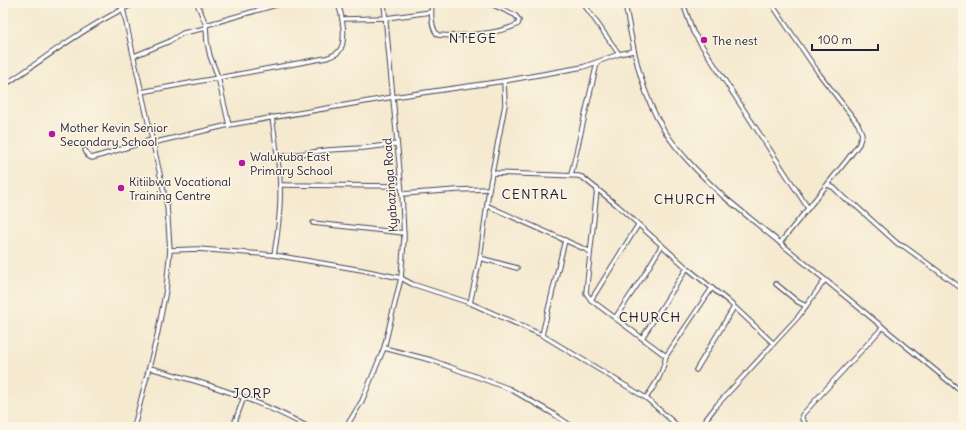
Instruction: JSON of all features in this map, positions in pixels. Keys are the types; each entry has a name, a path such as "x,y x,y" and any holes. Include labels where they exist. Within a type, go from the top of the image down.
{"street":[{"path":"117,3 123,9 167,206 170,250 166,290 150,368 134,426 139,427"},
{"path":"3,86 67,43 123,9 136,3"},
{"path":"197,3 206,27 210,56 218,77 229,124"},
{"path":"134,56 168,42 183,33 283,3"},
{"path":"141,92 334,55 342,46 343,19 338,3"},
{"name":"Kyabazinga Road","path":"346,427 362,401 384,348 401,278 404,233 402,194 384,3"},
{"path":"432,3 435,33 440,36 476,34 510,28 518,24 519,20 515,15 489,3"},
{"path":"583,3 619,54"},
{"path":"625,3 640,76 664,130 689,162 723,196 963,393"},
{"path":"683,3 693,32 808,208"},
{"path":"770,3 860,129 862,134 859,144 828,185 780,243"},
{"path":"343,19 386,18 432,12"},
{"path":"85,150 88,156 92,158 152,141 229,124 584,67 619,54 634,51"},
{"path":"571,175 597,63"},
{"path":"470,303 480,258 490,189 505,105 504,81"},
{"path":"272,117 278,156 280,185 277,238 274,255"},
{"path":"278,156 397,144"},
{"path":"493,173 571,175 582,177 734,307 773,343"},
{"path":"280,185 401,186"},
{"path":"828,185 856,206 898,244 905,247 963,288"},
{"path":"402,194 490,189"},
{"path":"597,189 586,293 591,300 666,356"},
{"path":"488,206 590,251"},
{"path":"313,223 404,233"},
{"path":"591,300 638,225"},
{"path":"542,335 565,240"},
{"path":"615,318 662,246"},
{"path":"170,250 230,251 274,255 354,268 401,278 412,284 470,303 542,335 646,398 680,427"},
{"path":"480,258 517,268"},
{"path":"642,338 687,268"},
{"path":"700,427 717,405 798,317 825,280"},
{"path":"776,284 798,302 806,306"},
{"path":"646,398 659,380 666,356 712,288"},
{"path":"696,370 734,307"},
{"path":"808,427 802,419 802,415 883,327"},
{"path":"384,348 431,360 510,389 573,427"},
{"path":"150,368 244,397 281,412 308,427"},
{"path":"233,427 244,397"}],"place":[{"name":"The nest","path":"704,40"},
{"name":"Mother Kevin Senior Secondary School","path":"52,134"},
{"name":"Walukuba East Primary School","path":"242,163"},
{"name":"Kitiibwa Vocational Training Centre","path":"121,188"}],"district":[{"name":"NTEGE","path":"473,38"},
{"name":"CENTRAL","path":"535,194"},
{"name":"CHURCH","path":"685,199"},
{"name":"CHURCH","path":"650,317"},
{"name":"JORP","path":"252,393"}]}
